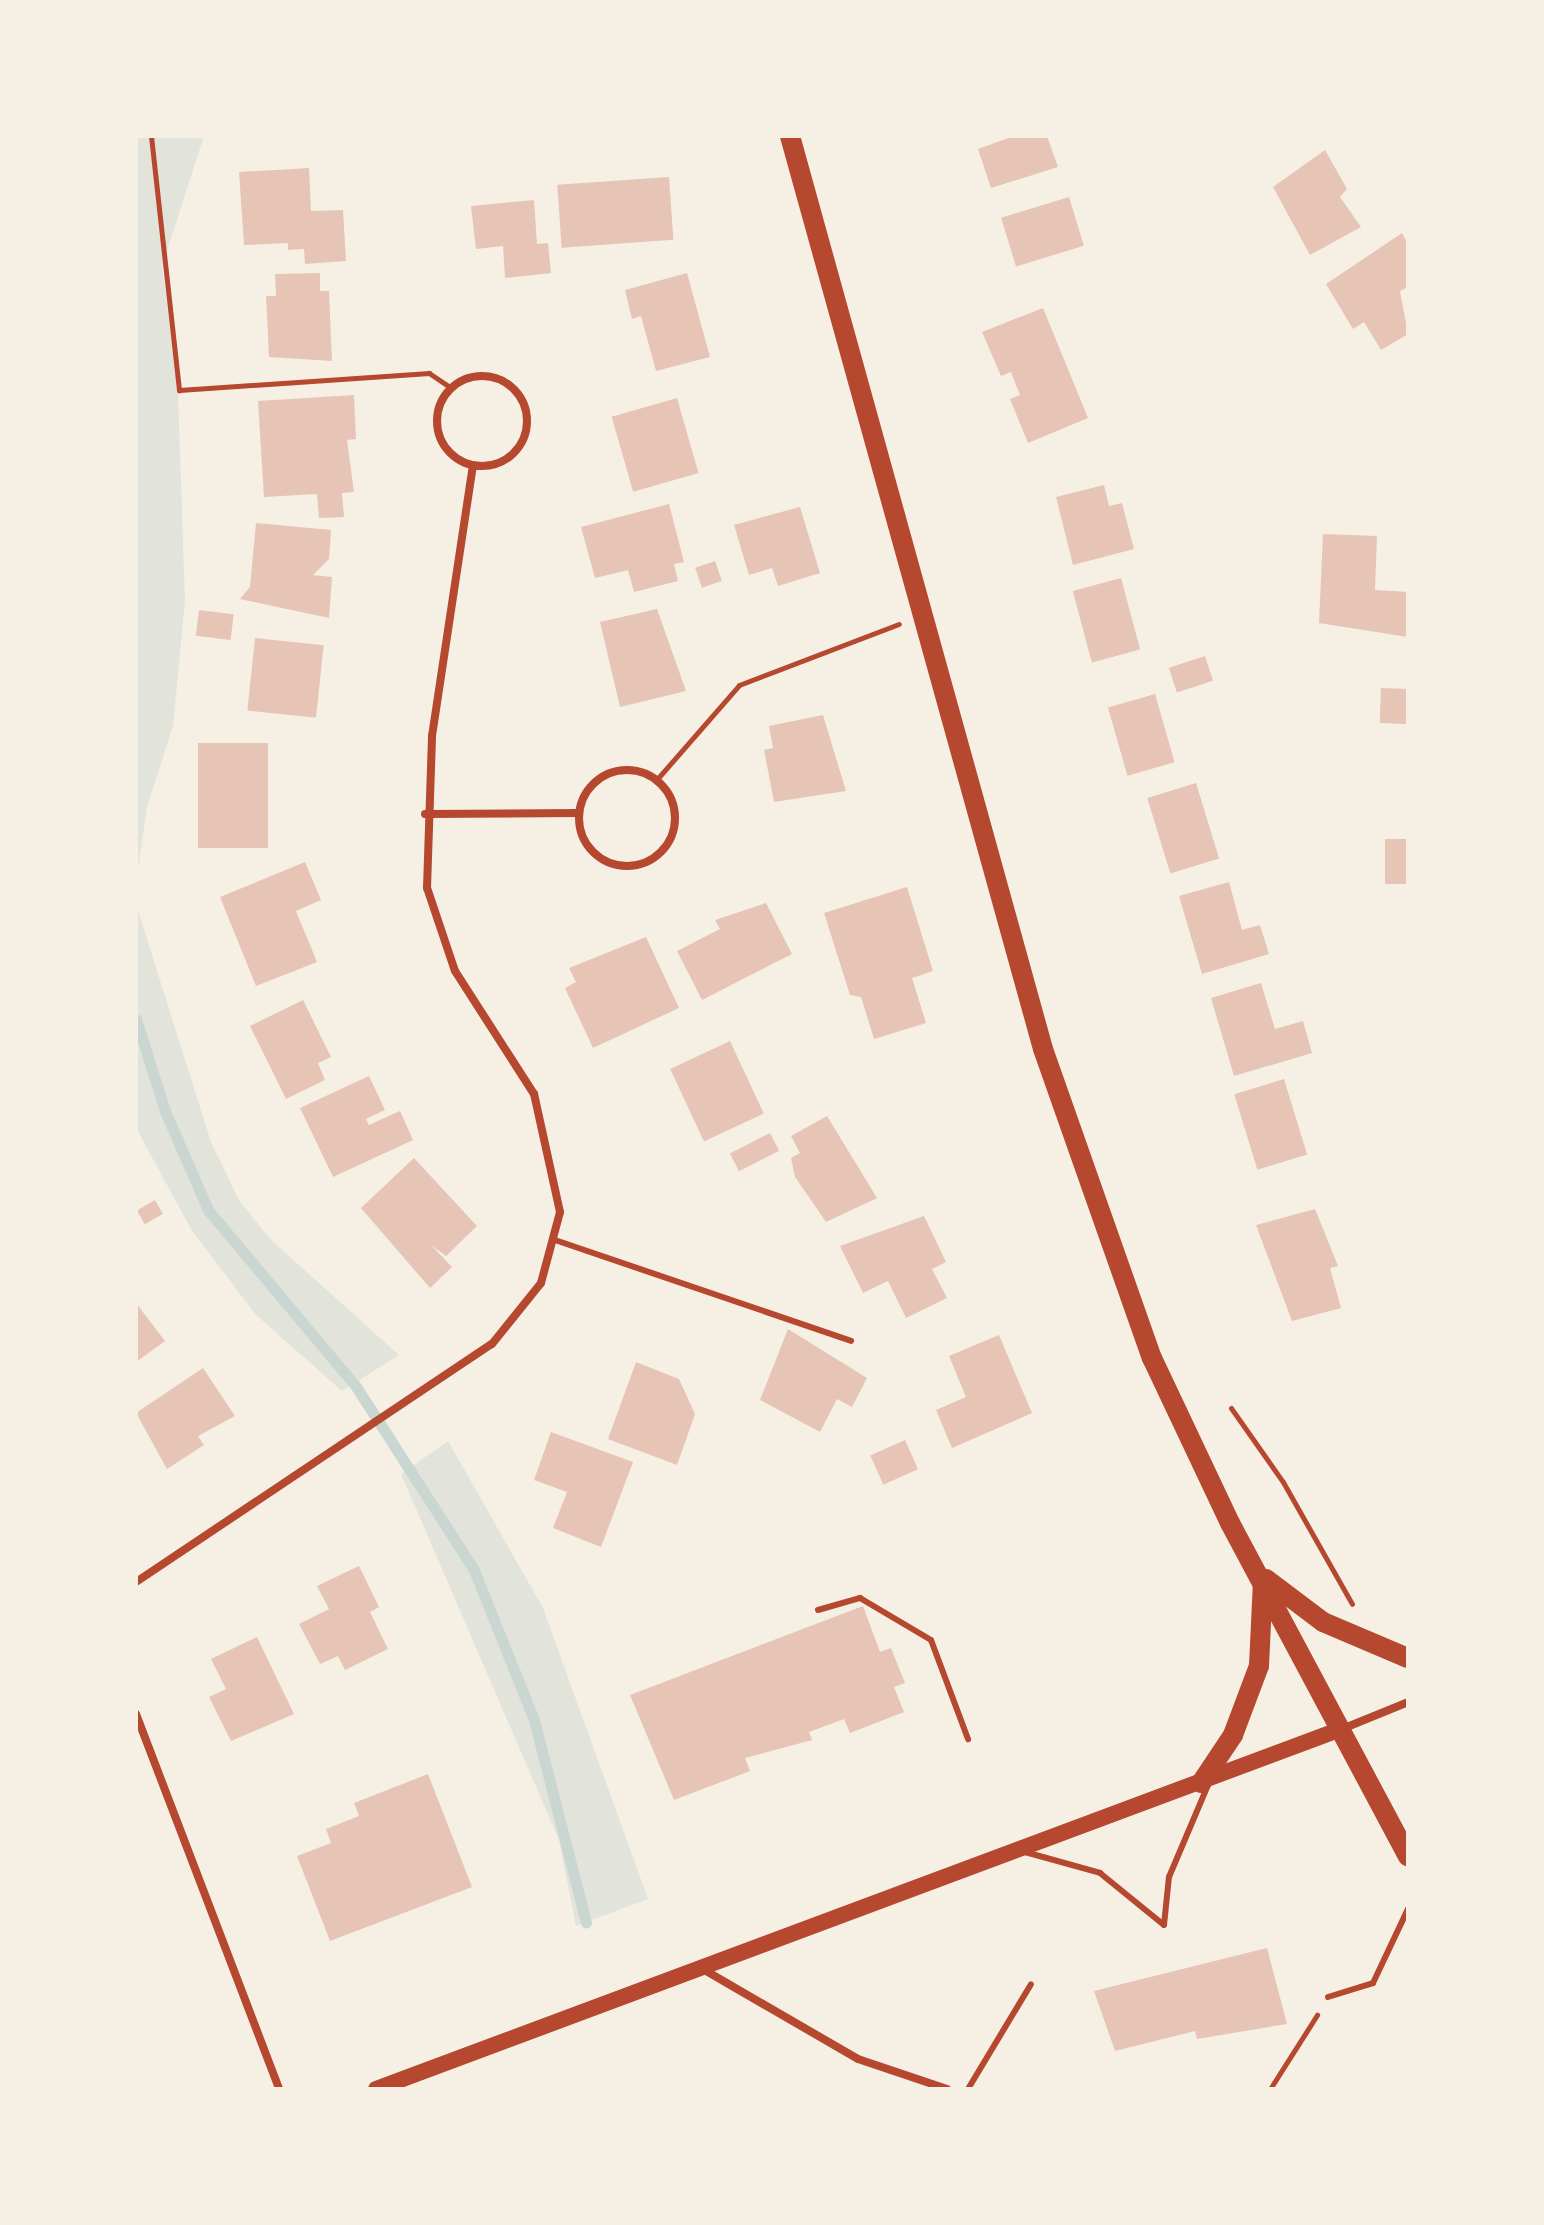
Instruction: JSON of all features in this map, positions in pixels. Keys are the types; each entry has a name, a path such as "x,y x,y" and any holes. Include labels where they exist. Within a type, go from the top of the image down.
{"main road":[{"path":"790,136 919,616 1043,1049 1152,1358 1408,1857"},
{"path":"1263,1576 1323,1622 1408,1658"},
{"path":"1206,1781 1233,1735 1259,1666 1263,1576"},
{"path":"376,2089 697,1965 1341,1729"}],"street":[{"path":"492,376 515,389 527,412 524,438 508,459 473,466 444,446 437,429 451,388 492,376"},
{"path":"136,1582 492,1344 541,1283 560,1212 534,1094 455,971 427,888 425,814 473,466"},
{"path":"624,767 658,778 676,806 673,840 648,864 614,866 586,846 577,813 592,781 624,767"},
{"path":"425,814 577,813"},
{"path":"1341,1729 1408,1702"},
{"path":"136,1714 279,2089"},
{"path":"697,1965 858,2059 947,2089"}],"lane":[{"path":"552,1239 851,1341"},
{"path":"818,1610 860,1598 931,1640 968,1739"},
{"path":"1016,1850 1100,1873 1164,1925 1169,1877 1206,1781"},
{"path":"1328,1997 1373,1983 1408,1909"},
{"path":"968,2089 1031,1984"}],"path":[{"path":"151,136 179,390 429,373 451,388"},
{"path":"658,778 739,685 919,616"},
{"path":"1231,1408 1283,1482 1356,1611"},
{"path":"1270,2089 1328,1997"}],"shaded area":[{"path":"136,136 204,136 162,266 178,392 185,601 173,726 147,807 136,883"},
{"path":"136,904 211,1142 239,1200 270,1239 399,1355 342,1391 255,1314 191,1229 136,1128"},
{"path":"448,1441 543,1608 648,1899 576,1926 559,1840 401,1474"}],"building":[{"path":"1014,136 1047,136 1058,167 991,188 978,149"},
{"path":"1325,150 1347,189 1340,197 1361,227 1310,255 1273,187"},
{"path":"309,168 311,211 343,210 346,261 305,264 304,249 288,250 288,243 244,245 239,172"},
{"path":"669,177 673,240 562,248 557,185"},
{"path":"1069,197 1084,246 1016,267 1001,218"},
{"path":"534,200 537,244 548,243 551,273 505,278 503,246 476,249 471,206"},
{"path":"1402,233 1408,244 1408,287 1400,291 1408,334 1381,350 1364,322 1353,329 1326,284"},
{"path":"320,273 320,291 329,291 332,361 269,357 266,296 276,296 275,274"},
{"path":"687,273 710,357 656,371 641,316 632,319 625,290"},
{"path":"1043,308 1088,418 1028,443 1010,399 1020,395 1011,372 1001,376 982,332"},
{"path":"354,395 356,439 347,440 354,492 342,493 344,517 319,518 317,494 264,497 258,401"},
{"path":"677,398 698,473 633,492 612,417"},
{"path":"1104,485 1109,506 1122,503 1134,549 1073,565 1056,497"},
{"path":"669,504 684,562 674,564 678,581 634,592 628,570 595,578 581,527"},
{"path":"800,507 820,573 778,586 772,568 749,575 734,525"},
{"path":"256,523 331,530 329,559 313,575 332,577 329,618 240,599 250,587"},
{"path":"1323,534 1377,536 1375,590 1408,592 1408,637 1319,623"},
{"path":"715,561 722,581 702,588 695,568"},
{"path":"1121,578 1140,649 1092,662 1073,591"},
{"path":"657,609 686,691 620,707 600,622"},
{"path":"199,610 234,614 231,640 196,636"},
{"path":"255,638 324,645 316,718 247,711"},
{"path":"1205,656 1213,681 1177,692 1169,668"},
{"path":"1381,688 1408,689 1407,724 1380,723"},
{"path":"1155,694 1175,762 1127,776 1108,708"},
{"path":"823,715 846,791 774,802 764,750 773,748 769,726"},
{"path":"198,743 268,743 268,848 198,848"},
{"path":"1196,783 1219,859 1170,873 1147,798"},
{"path":"1385,839 1408,839 1408,884 1385,884"},
{"path":"305,862 321,900 296,911 317,962 256,986 220,897"},
{"path":"1229,882 1242,930 1260,925 1269,954 1202,974 1179,896"},
{"path":"907,887 933,971 912,978 926,1023 874,1039 861,997 850,995 824,913"},
{"path":"766,903 792,954 702,1000 677,951 720,929 715,920"},
{"path":"646,937 679,1008 593,1048 565,988 576,982 569,968"},
{"path":"1261,983 1275,1029 1303,1021 1312,1053 1234,1076 1211,998"},
{"path":"303,1000 331,1057 318,1063 325,1080 286,1099 250,1026"},
{"path":"730,1041 764,1114 704,1141 670,1069"},
{"path":"369,1076 385,1110 366,1119 369,1125 400,1111 413,1140 333,1177 300,1108"},
{"path":"1284,1079 1307,1155 1257,1170 1234,1094"},
{"path":"827,1116 877,1198 826,1222 795,1177 791,1158 800,1153 791,1136"},
{"path":"770,1133 779,1151 739,1171 730,1153"},
{"path":"414,1158 477,1226 446,1256 431,1245 452,1267 430,1288 361,1208"},
{"path":"155,1200 163,1214 145,1224 137,1210"},
{"path":"1315,1209 1338,1266 1330,1268 1341,1308 1292,1321 1256,1225"},
{"path":"924,1216 946,1262 932,1269 947,1298 906,1318 888,1281 863,1293 840,1246"},
{"path":"136,1303 165,1341 136,1362"},
{"path":"788,1329 867,1378 852,1407 837,1399 820,1432 760,1400"},
{"path":"999,1335 1032,1413 952,1448 936,1410 966,1397 949,1356"},
{"path":"636,1362 679,1379 695,1414 677,1465 608,1439"},
{"path":"203,1368 235,1416 198,1436 204,1445 167,1469 136,1413"},
{"path":"551,1432 633,1462 601,1547 553,1528 567,1492 534,1480"},
{"path":"905,1440 918,1469 883,1485 870,1455"},
{"path":"359,1566 379,1607 370,1612 388,1649 345,1670 338,1656 320,1664 299,1624 329,1609 317,1586"},
{"path":"863,1606 880,1652 891,1648 905,1683 894,1687 904,1712 850,1733 844,1719 809,1732 812,1740 745,1758 750,1771 674,1800 630,1695"},
{"path":"257,1637 294,1714 231,1741 209,1697 226,1689 211,1659"},
{"path":"428,1774 472,1887 330,1941 297,1856 331,1843 326,1829 359,1816 354,1803"},
{"path":"1267,1948 1287,2024 1197,2039 1195,2031 1115,2051 1094,1991"}],"waterway":[{"path":"136,1019 165,1111 208,1210 355,1385 474,1570 534,1720 586,1922"}]}
